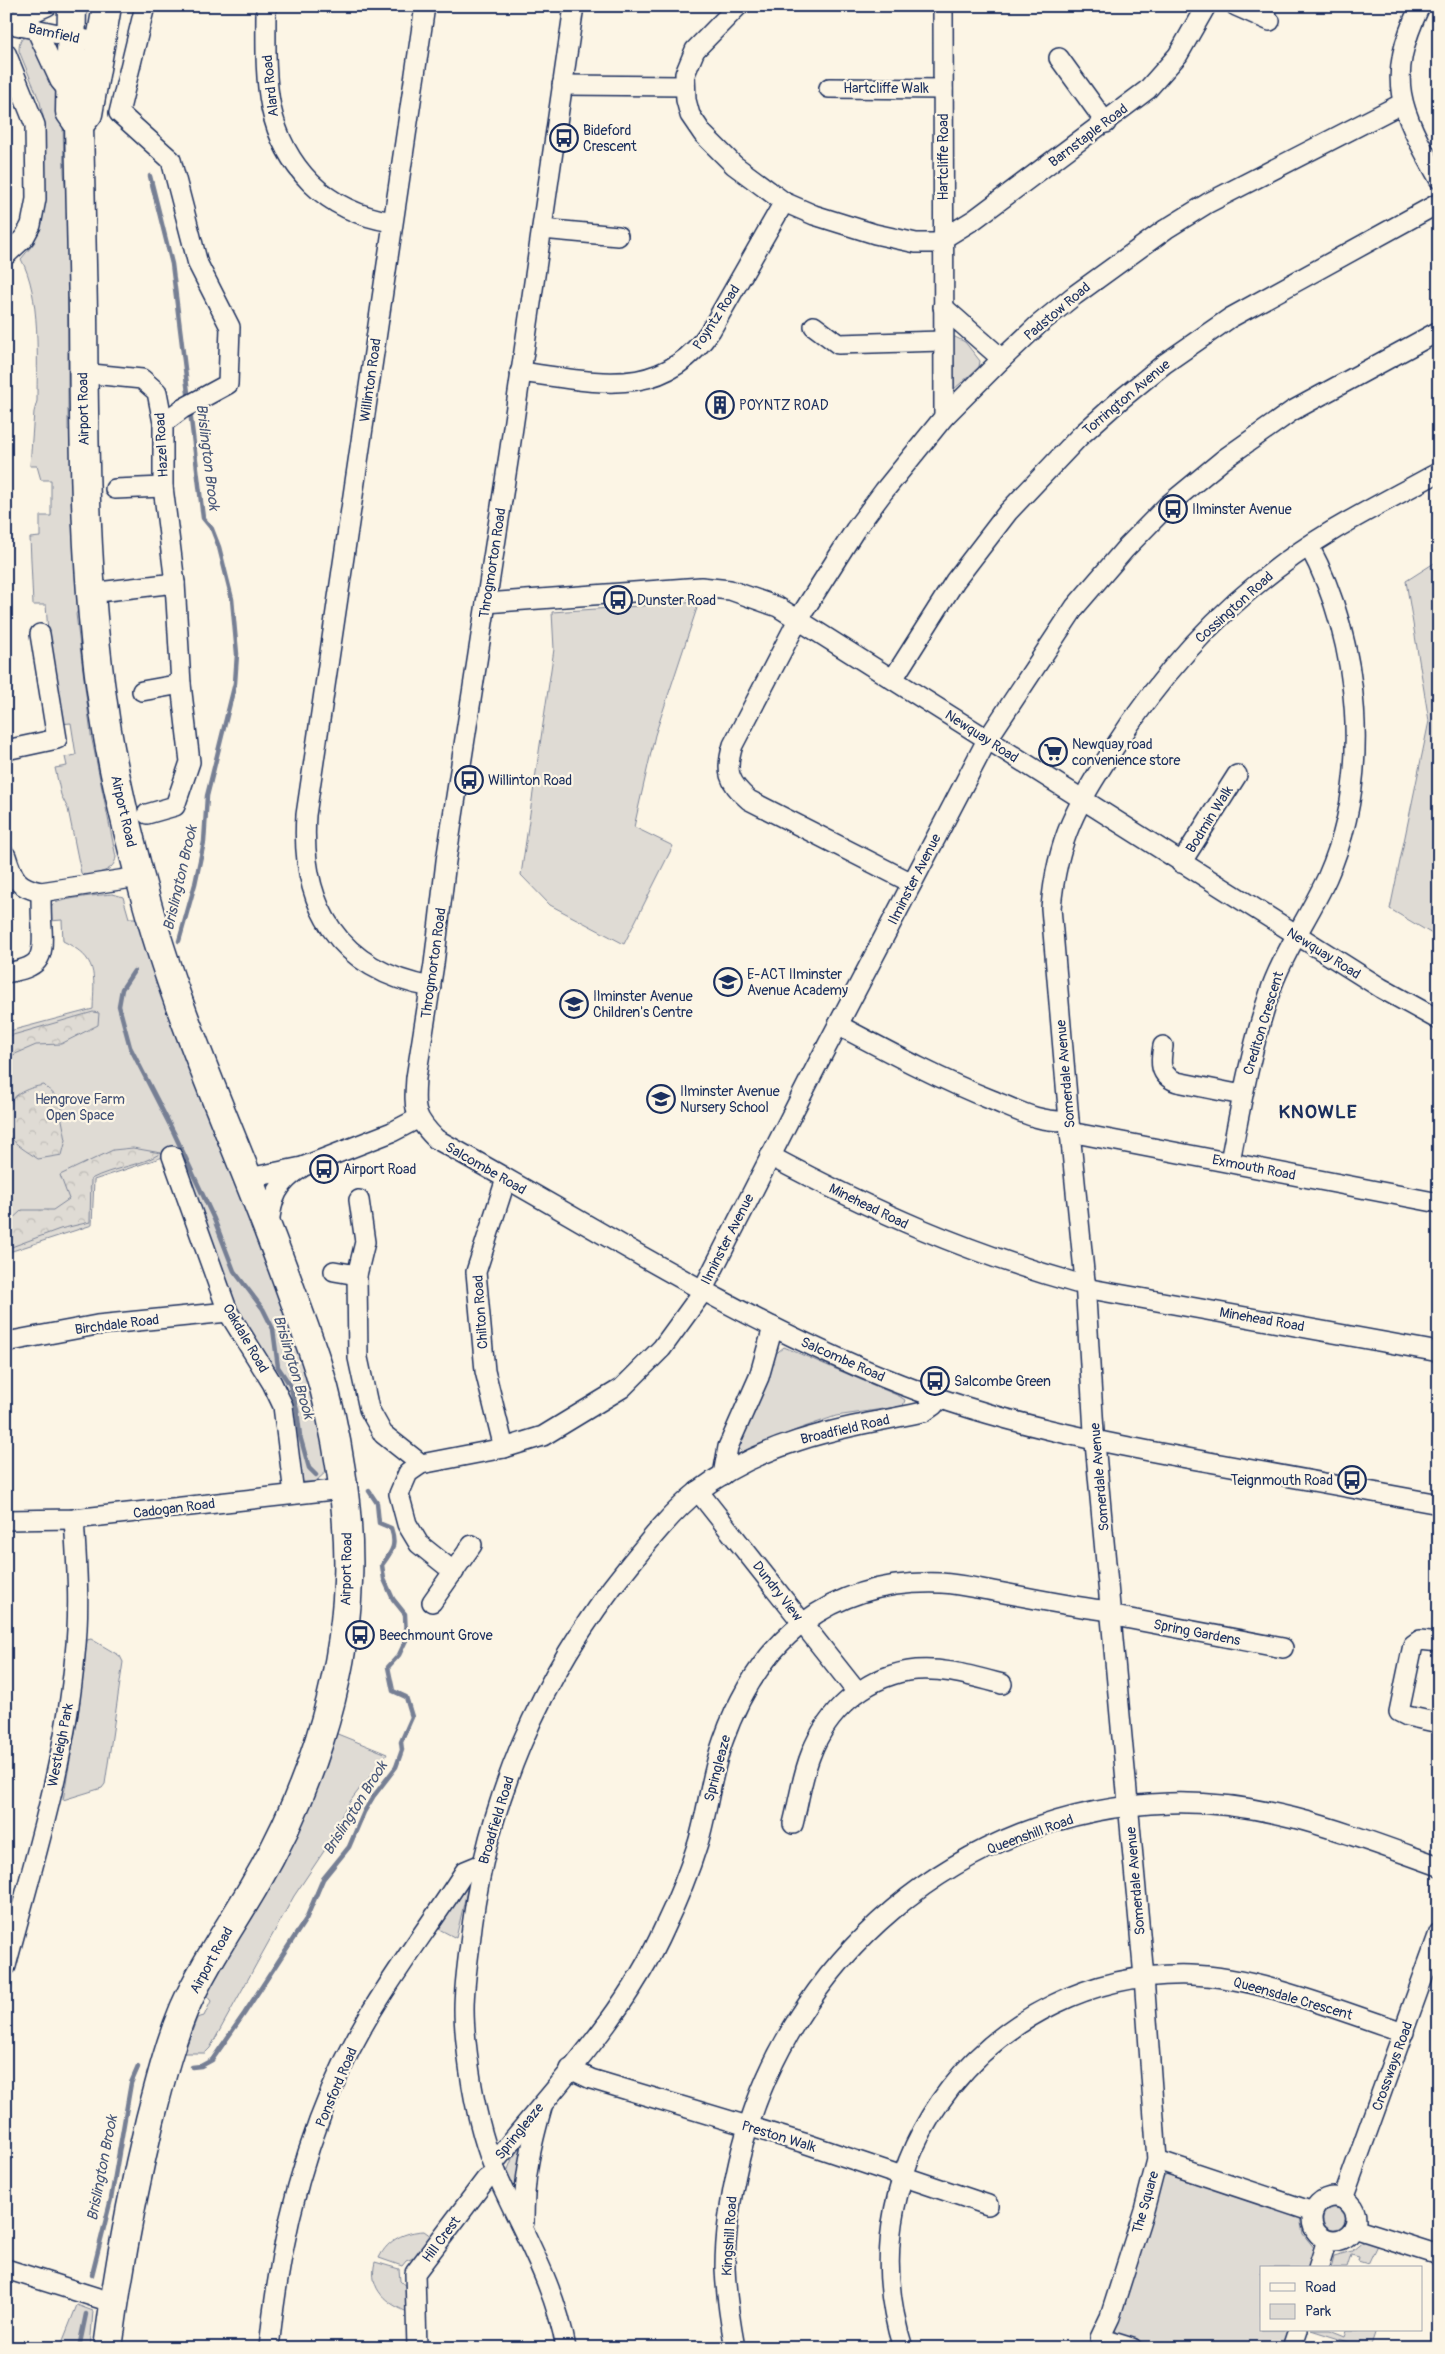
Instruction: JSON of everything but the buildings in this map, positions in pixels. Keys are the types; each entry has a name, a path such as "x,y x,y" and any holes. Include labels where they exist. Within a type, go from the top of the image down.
{"highway":[{"path":"72,6 85,39 88,114 79,125 70,112 70,93 85,39 90,23 94,6"},
{"path":"85,39 107,6"},
{"name":"Airport Road","path":"79,125 82,373 90,593 103,705 139,877 154,930 184,1017 249,1178 319,1370 332,1423 348,1530 348,1583 336,1680 324,1726 304,1782 283,1832 254,1886 199,1977 182,2014 164,2066 139,2167 114,2303 108,2348"}],"street":[{"path":"8,23 47,6"},
{"path":"145,6 119,113 171,160 198,264 230,327 228,384 182,409 163,423"},
{"name":"Alard Road","path":"266,6 268,96 274,125 286,152 302,174 328,198 358,214 392,222"},
{"name":"Willinton Road","path":"425,6 306,815 305,857 316,904 335,936 366,964 400,980 431,987"},
{"name":"Throgmorton Road","path":"418,1119 415,1096 416,1078 431,987 446,861 574,6"},
{"path":"738,6 694,50 685,74 690,115 703,134 734,165 784,202 841,224 899,240 936,243 943,237"},
{"name":"Hartcliffe Road","path":"943,6 942,341 944,417"},
{"name":"Barnstaple Road","path":"943,237 975,219 1147,90 1169,68 1206,6"},
{"path":"1236,6 1270,21"},
{"path":"1420,6 1408,32 1401,55 1399,76 1402,102 1411,126 1439,179"},
{"name":"Bamfield","path":"8,23 85,39"},
{"path":"36,29 60,81 70,93"},
{"path":"6,53 35,125 36,140 35,213 24,238 6,255"},
{"path":"1059,58 1106,122"},
{"path":"562,85 685,86"},
{"name":"Hartcliffe Walk","path":"828,88 943,89"},
{"name":"Padstow Road","path":"798,620 878,499 944,417 1038,325 1075,295 1166,229 1208,203 1402,102"},
{"name":"Poyntz Road","path":"520,372 621,384 650,377 678,364 701,344 711,330 784,202"},
{"name":"Torrington Avenue","path":"893,679 955,581 1008,512 1080,436 1119,401 1164,364 1230,318 1439,203"},
{"path":"542,229 618,236"},
{"path":"943,307 1002,359"},
{"path":"814,326 838,344 942,341"},
{"name":"Ilminster Avenue","path":"421,1464 504,1448 543,1436 622,1388 662,1348 699,1297 838,1024 987,740 1075,607 1125,549 1168,505 1224,459 1292,411 1439,331"},
{"name":"Hazel Road","path":"82,373 142,379 157,392 163,423 163,487 176,583 181,684 190,762 175,806 146,814"},
{"name":"Cossington Road","path":"1081,799 1132,720 1181,656 1238,600 1309,546 1439,472"},
{"name":"Hazel Road","path":"115,489 163,487"},
{"name":"Crediton Crescent","path":"1230,1162 1242,1095 1273,985 1296,935 1318,897 1334,858 1350,790 1355,747 1355,711 1343,631 1329,587 1309,546"},
{"path":"90,593 176,583"},
{"name":"Newquay Road","path":"486,603 701,587 730,590 778,607 1296,935 1381,988 1439,1020"},
{"path":"798,620 733,745 728,761 730,776 737,790 749,800 912,883"},
{"path":"6,750 58,739 40,634"},
{"path":"142,691 181,684"},
{"name":"Bodmin Walk","path":"1181,863 1237,774"},
{"name":"Somerdale Avenue","path":"1081,799 1068,825 1059,855 1051,908 1144,1977 1157,2160"},
{"path":"6,856 12,876 20,884 30,890 42,892 139,877"},
{"path":"6,973 22,970 34,964 41,956 44,944 42,892"},
{"name":"Exmouth Road","path":"838,1024 922,1070 970,1092 1050,1122 1230,1162 1439,1203"},
{"path":"1164,1046 1161,1070 1167,1078 1177,1082 1242,1095"},
{"path":"249,1178 302,1167 392,1132 418,1119"},
{"name":"Salcombe Road","path":"418,1119 436,1139 702,1289 773,1327 878,1375 936,1397 1025,1424 1096,1440 1439,1504"},
{"name":"Oakdale Road","path":"172,1156 228,1312 272,1383 283,1406 294,1494"},
{"name":"Minehead Road","path":"770,1156 869,1208 969,1250 1076,1283 1439,1352"},
{"path":"268,1228 272,1201 286,1178 302,1167"},
{"name":"Chilton Road","path":"504,1448 485,1371 476,1272 506,1179"},
{"path":"359,1200 365,1242 357,1275 358,1358 370,1409 383,1434 421,1464 408,1473 399,1494 407,1524 419,1544 454,1572"},
{"path":"334,1271 357,1275"},
{"name":"Birchdale Road","path":"6,1342 97,1325 228,1312"},
{"path":"723,1475 728,1448 759,1377 773,1327"},
{"name":"Broadfield Road","path":"566,2348 550,2290 524,2227 494,2168 480,2126 473,2090 464,2009 473,1912 482,1864 502,1796 520,1747 556,1671 585,1624 615,1583 672,1516 698,1491 756,1456 787,1443 838,1428 924,1412 934,1405 936,1397"},
{"name":"Cadogan Road","path":"6,1520 74,1519 342,1489"},
{"name":"Dundry View","path":"698,1491 803,1622 856,1692"},
{"name":"Westleigh Park","path":"6,1966 63,1740 77,1630 78,1577 74,1519"},
{"path":"432,1602 472,1545"},
{"name":"Springleaze","path":"494,2168 545,2099 602,2031 646,1965 682,1886 695,1852 722,1743 736,1708 758,1670 785,1637 825,1606 856,1594 888,1586 913,1583 944,1583 1111,1614"},
{"name":"Spring Gardens","path":"1111,1614 1283,1648"},
{"path":"1439,1642 1420,1640 1413,1645 1399,1712 1407,1716 1439,1723"},
{"path":"793,1824 810,1754 820,1733 834,1713 856,1692 879,1680 908,1671 956,1673 1002,1684"},
{"name":"Queenshill Road","path":"747,2126 764,2082 784,2040 821,1985 847,1953 876,1923 909,1896 945,1872 1000,1843 1086,1814 1128,1806 1201,1802 1245,1806 1285,1814 1322,1824 1439,1866"},
{"name":"Ponsford Road","path":"269,2348 277,2277 288,2228 304,2168 330,2094 366,2021 387,1987 466,1871 482,1864"},
{"name":"Crossways Road","path":"1343,2200 1439,1933"},
{"name":"Queensdale Crescent","path":"903,2348 893,2302 890,2272 894,2212 902,2176 922,2131 939,2101 960,2073 989,2046 1021,2022 1054,2003 1090,1989 1144,1977 1190,1975 1258,1985 1404,2032"},
{"name":"Preston Walk","path":"570,2069 591,2079 747,2126 988,2205"},
{"name":"Broadfield Road","path":"524,2227 524,2188 527,2162 545,2099"},
{"name":"Kingshill Road","path":"735,2348 727,2300 726,2257 733,2186 747,2126"},
{"name":"The Square","path":"1132,2348 1097,2343 1110,2317 1144,2210 1157,2160 1313,2212"},
{"name":"Hill Crest","path":"417,2348 415,2273 494,2168"},
{"path":"1334,2197 1343,2200 1348,2203 1355,2214 1354,2228 1343,2239 1327,2240 1316,2232 1312,2219 1313,2212 1318,2204 1325,2199 1334,2197"},
{"path":"1354,2228 1439,2256"},
{"path":"1319,2266 1327,2240"},
{"path":"6,2269 114,2303"},
{"path":"1292,2348 1297,2332"}],"green space":[{"path":"31,35 48,39 54,44 62,74 64,173 68,217 68,430 73,430 82,603 76,614 91,735 116,857 115,862 109,869 85,876 81,873 68,809 61,795 55,768 67,766 65,757 76,755 71,723 60,724 49,645 46,605 33,605 30,538 40,537 40,516 51,516 51,480 41,480 37,466 30,466 34,412 37,401 37,348 32,291 21,259 35,242 32,239 45,126 40,102 19,51 21,40"},
{"path":"953,336 965,342 980,361 979,367 953,390"},
{"path":"1439,560 1439,938 1390,909 1429,721 1406,581"},
{"path":"699,602 655,735 634,827 673,846 624,944 550,905 521,875 554,649 552,612"},
{"name":"Hengrove Farm Open Space","path":"113,894 123,897 129,918 137,918 309,1372 328,1470 315,1482 302,1482 178,1152 94,1180 92,1225 6,1253 6,1032 93,1009 94,986 89,961 83,954 63,941 62,920 50,921 50,910 52,905 63,900"},
{"path":"93,1012 99,1013 98,1025 61,1044 36,1045 6,1058 6,1037"},
{"path":"44,1085 63,1103 61,1115 66,1140 62,1155 38,1159 14,1141 6,1130 6,1117 9,1104 13,1098 30,1088"},
{"path":"133,1148 161,1153 145,1161 91,1179 90,1222 60,1229 6,1249 6,1225 22,1210 53,1210 69,1199 60,1175 113,1150"},
{"path":"784,1347 899,1396 905,1400 903,1406 836,1416 742,1452 737,1446 774,1355"},
{"path":"91,1639 120,1656 123,1662 105,1784 102,1788 63,1800 78,1715 87,1640"},
{"path":"335,1733 387,1754 378,1769 364,1783 346,1807 324,1851 294,1896 210,2048 205,2053 184,2053 197,2018 204,2016 211,2001 206,1995 287,1856 305,1818"},
{"path":"468,1883 468,1886 456,1938 437,1928"},
{"path":"528,2137 518,2198 507,2172 512,2159"},
{"path":"1168,2173 1300,2217 1303,2234 1315,2249 1310,2266 1260,2266 1260,2332 1289,2332 1284,2348 1177,2348 1164,2344 1153,2346 1117,2333 1115,2330 1120,2309 1163,2177"},
{"path":"1330,2208 1338,2208 1345,2215 1345,2223 1338,2230 1330,2230 1323,2223 1323,2215"},
{"path":"424,2231 435,2239 416,2257 406,2261 402,2266 379,2258 392,2241 410,2233"},
{"path":"1364,2241 1377,2245 1368,2264 1358,2261 1359,2257 1351,2255 1348,2266 1332,2266 1334,2256 1352,2251"},
{"path":"375,2262 399,2269 400,2281 409,2289 410,2313 394,2305 381,2295 374,2281"},
{"path":"77,2305 93,2311 90,2348 60,2348"},
{"path":"1317,2332 1335,2332 1345,2336 1346,2332 1375,2332 1370,2348"}],"waterway":[{"name":"Brislington Brook","path":"150,176 172,264 189,401"},
{"name":"Brislington Brook","path":"179,941 195,884 204,842 207,796 235,683 237,654 232,599 219,547 212,529 203,518 190,411"},
{"name":"Brislington Brook","path":"134,971 122,989 119,1006 130,1047 174,1133 214,1219 234,1271 263,1309 273,1329 278,1367 290,1385 297,1410 300,1436 309,1468 316,1475"},
{"name":"Brislington Brook","path":"192,2067 201,2066 212,2060 244,2014 306,1919 323,1879 349,1847 364,1812 396,1767 402,1750 401,1742 412,1717 406,1697 393,1691 388,1667 399,1655 406,1640 405,1614 393,1599 384,1579 382,1565 393,1548 393,1534 391,1528 379,1523 377,1503 369,1491"},
{"name":"Brislington Brook","path":"92,2275 111,2199 131,2083 138,2067"},
{"name":"Brislington Brook","path":"79,2348 86,2314"}],"place":[{"name":"Bideford Crescent","path":"564,138"},
{"name":"POYNTZ ROAD","path":"720,405"},
{"name":"Ilminster Avenue","path":"1173,509"},
{"name":"Dunster Road","path":"618,600"},
{"name":"Newquay road convenience store","path":"1053,752"},
{"name":"Willinton Road","path":"469,780"},
{"name":"E-ACT Ilminster Avenue Academy","path":"728,982"},
{"name":"Ilminster Avenue Children's Centre","path":"574,1004"},
{"name":"Ilminster Avenue Nursery School","path":"661,1099"},
{"name":"Airport Road","path":"324,1169"},
{"name":"Salcombe Green","path":"935,1381"},
{"name":"Teignmouth Road","path":"1352,1480"},
{"name":"Beechmount Grove","path":"360,1635"}],"district":[{"name":"KNOWLE","path":"1318,1111"}]}
